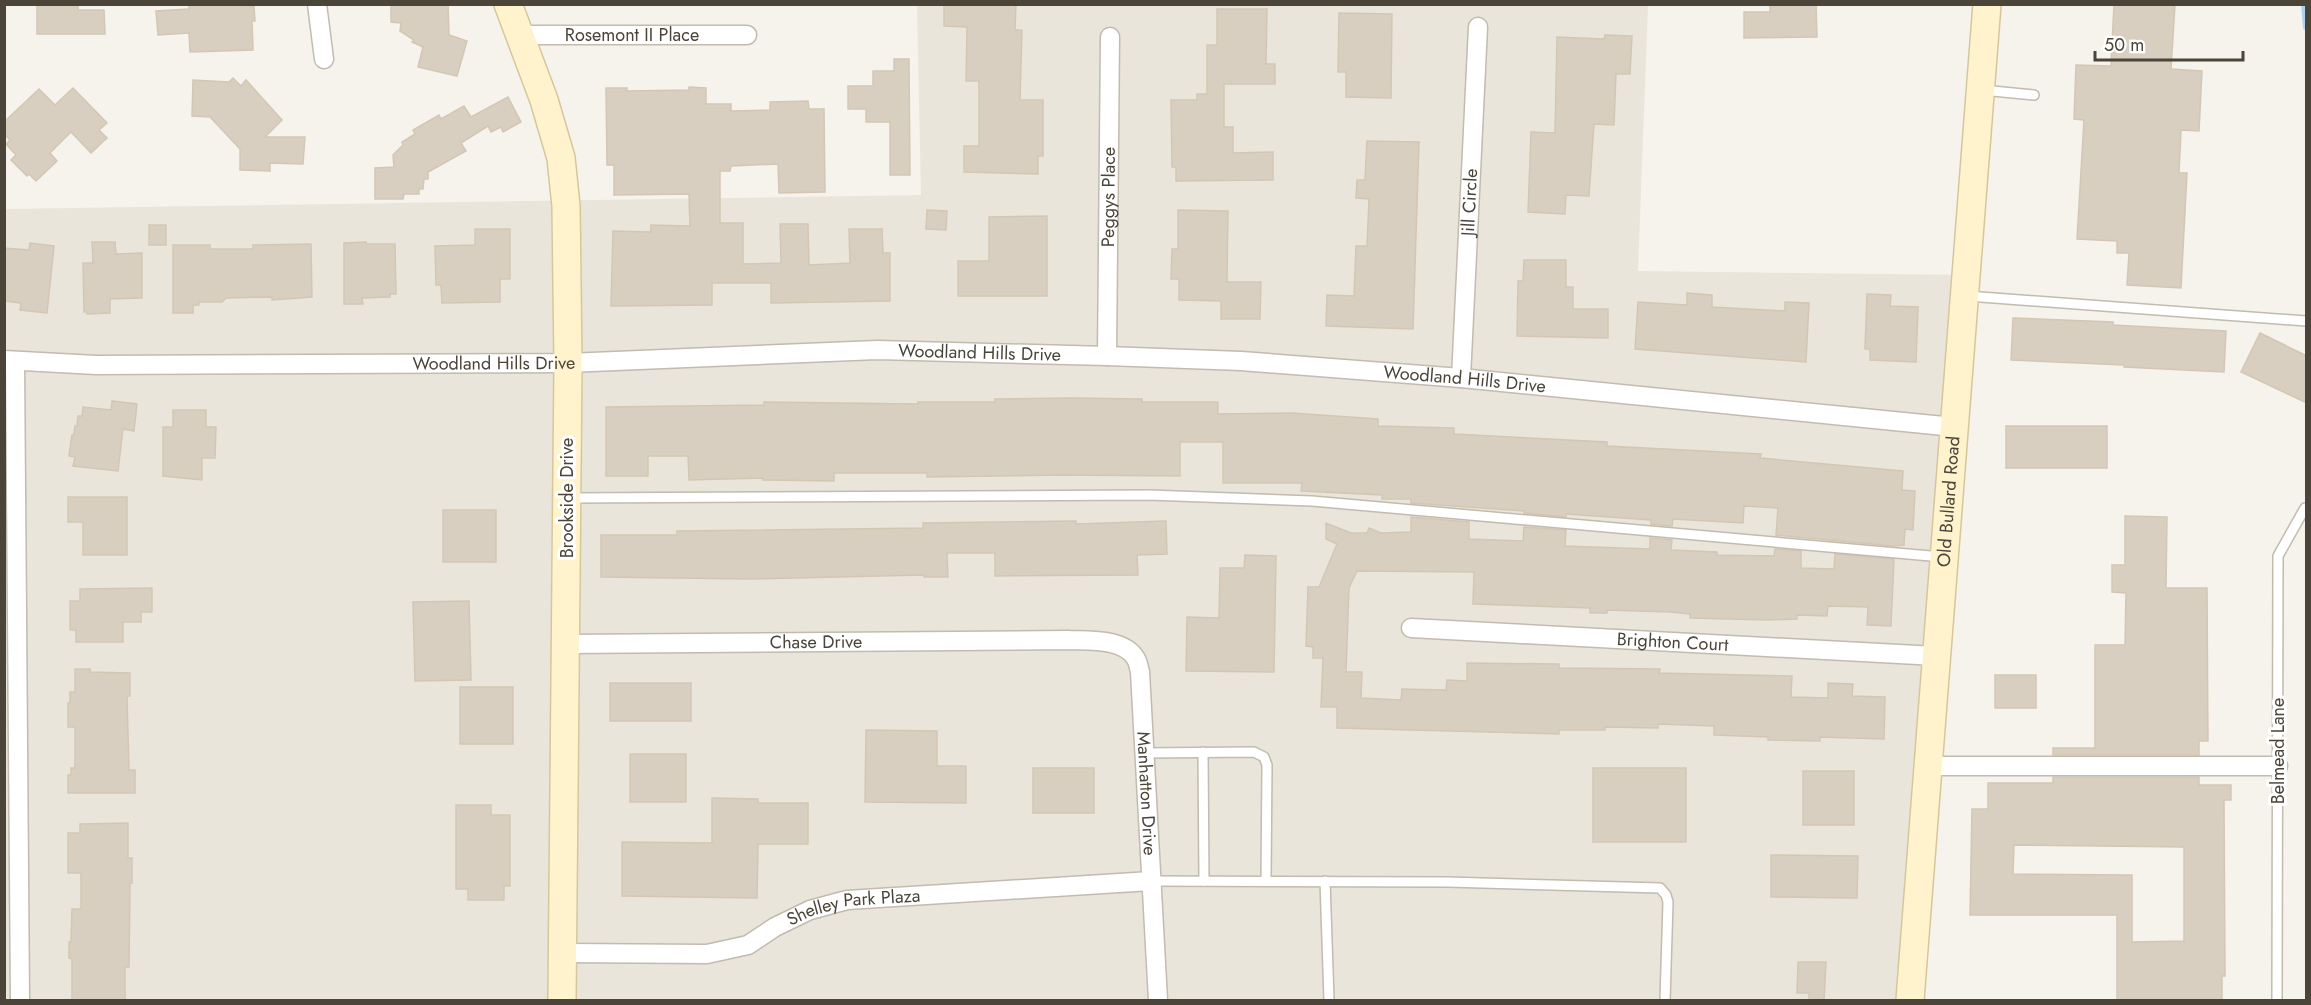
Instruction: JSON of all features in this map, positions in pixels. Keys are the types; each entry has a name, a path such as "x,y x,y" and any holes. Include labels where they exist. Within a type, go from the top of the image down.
{"street":[{"path":"317,4 324,59"},
{"name":"Brookside Drive","path":"508,4 544,100 561,158 566,206 568,363 562,1000"},
{"name":"Old Bullard Road","path":"1910,1000 1987,4"},
{"name":"Jill Circle","path":"1461,378 1478,27"},
{"name":"Rosemont II Place","path":"520,35 747,35"},
{"name":"Peggys Place","path":"1107,356 1110,37"},
{"name":"Woodland Hills Drive","path":"10,360 96,365 568,363 877,350 1107,356 1241,361 1461,378 1954,427"},
{"path":"10,360 20,1000"},
{"name":"Brighton Court","path":"1411,628 1936,656"},
{"name":"Chase Drive","path":"566,644 1068,640"},
{"name":"Manhatton Drive","path":"1068,640 1110,643 1125,648 1135,658 1140,672 1158,1000"},
{"path":"1928,766 2278,766"},
{"name":"Shelley Park Plaza","path":"564,953 707,954 748,945 775,927 810,910 847,900 1151,881"}],"lane":[{"path":"1980,90 2034,95"},
{"path":"1964,295 2307,321"},
{"path":"567,498 1149,495 1312,501 1944,558"},
{"name":"Belmead Lane","path":"2277,1000 2278,556 2305,508"},
{"path":"1144,753 1254,752 1264,757 1268,765 1266,881"},
{"path":"1203,753 1204,881"},
{"path":"1151,881 1447,882 1660,888 1668,902 1665,1000"},
{"path":"1325,881 1329,1000"}],"shaded area":[{"path":"917,5 1648,5 1638,271 1966,275 1901,1000 5,1000 4,209 921,195"}],"building":[{"path":"37,4 78,4 78,10 104,10 105,34 37,34"},
{"path":"189,4 254,6 253,50 190,52 189,33 158,35 156,11 189,9"},
{"path":"391,4 448,4 449,35 467,41 457,76 418,67 423,47 412,42 414,40 400,31 401,23 391,22"},
{"path":"944,4 1016,4 1015,30 1022,30 1020,100 1043,100 1043,156 1038,156 1038,174 964,172 964,146 979,146 979,81 966,81 967,27 944,26"},
{"path":"1770,4 1816,4 1817,37 1744,38 1744,12 1770,12"},
{"path":"2114,4 2175,4 2171,69 2202,71 2199,131 2181,130 2179,173 2187,173 2181,288 2127,285 2129,253 2117,253 2117,241 2077,239 2084,120 2074,119 2076,65 2111,66"},
{"path":"1217,9 1267,9 1266,64 1275,64 1275,84 1224,84 1224,127 1233,127 1233,153 1273,152 1273,180 1176,181 1176,167 1172,167 1171,100 1197,100 1197,94 1207,94 1207,45 1217,45"},
{"path":"1339,13 1392,14 1391,98 1346,97 1346,72 1338,72"},
{"path":"1605,35 1632,36 1630,74 1616,74 1614,125 1594,124 1589,196 1566,195 1565,214 1528,212 1531,132 1555,133 1557,37 1604,39"},
{"path":"894,59 909,59 910,175 890,175 890,122 866,122 866,109 848,109 848,86 873,86 873,71 894,71"},
{"path":"233,78 241,86 246,80 282,120 265,137 305,137 303,164 270,163 270,171 240,170 240,149 210,117 192,116 193,80 229,82"},
{"path":"689,87 706,88 706,104 731,104 731,111 770,110 770,102 808,101 809,109 824,109 825,192 779,193 778,164 731,166 730,171 720,171 720,223 743,223 743,264 781,263 780,224 808,224 809,265 850,263 849,229 882,229 883,253 890,253 890,301 771,303 771,283 712,283 712,305 611,306 613,231 651,232 651,225 690,226 689,194 614,195 614,165 607,165 606,88 627,88 627,91 689,90"},
{"path":"73,88 107,123 99,130 107,138 91,153 71,132 50,153 57,161 36,181 29,174 27,176 11,160 16,155 6,144 10,140 4,134 4,122 39,89 55,105"},
{"path":"508,97 521,122 503,132 501,127 491,132 488,126 461,143 466,151 428,172 428,179 424,179 423,189 419,189 419,194 404,194 403,199 375,199 375,168 394,167 393,155 403,145 402,142 415,134 413,130 439,115 441,119 464,106 471,117"},
{"path":"1367,141 1419,142 1413,329 1326,326 1327,295 1354,296 1356,246 1367,246 1369,199 1356,198 1357,180 1365,180"},
{"path":"927,210 947,211 946,230 926,229"},
{"path":"1178,210 1228,211 1227,282 1261,282 1260,319 1221,319 1221,301 1179,300 1179,279 1171,279 1172,249 1178,249"},
{"path":"1047,216 1047,296 958,296 958,261 989,261 989,217"},
{"path":"149,225 166,225 166,245 149,245"},
{"path":"475,229 510,229 510,279 500,279 500,302 442,303 441,285 436,285 435,246 475,245"},
{"path":"92,242 115,242 116,254 142,253 142,298 110,299 110,313 87,314 84,312 83,263 93,263"},
{"path":"366,242 366,244 395,244 396,294 390,294 390,297 362,298 363,304 344,304 344,243"},
{"path":"30,243 54,246 47,313 20,310 21,303 4,301 4,248 29,250"},
{"path":"311,244 312,297 272,300 272,297 226,298 222,302 199,302 199,305 193,305 193,313 173,313 173,245 210,245 210,249 253,249 253,245"},
{"path":"1524,260 1566,260 1566,287 1573,287 1573,309 1608,309 1608,338 1517,336 1518,281 1523,281"},
{"path":"1687,293 1712,295 1712,307 1785,311 1785,302 1809,303 1806,362 1635,349 1638,302 1687,305"},
{"path":"1867,294 1891,295 1890,306 1918,307 1916,362 1870,360 1870,349 1865,349"},
{"path":"2013,318 2113,322 2113,325 2226,331 2224,372 2011,360"},
{"path":"2260,333 2307,356 2307,403 2241,372"},
{"path":"995,399 1142,399 1142,402 1218,402 1218,414 1292,413 1378,419 1378,426 1454,428 1454,434 1607,442 1607,446 1761,454 1760,458 1903,471 1902,490 1915,491 1913,530 1905,529 1904,545 1894,546 1776,535 1778,508 1744,506 1743,523 1673,519 1672,526 1651,524 1651,520 1566,514 1566,517 1524,513 1524,511 1411,503 1411,499 1382,499 1382,495 1301,491 1302,483 1223,483 1223,442 1180,442 1180,476 927,477 927,473 834,473 834,481 763,480 763,478 689,480 688,456 648,456 648,476 606,476 606,407 764,405 764,402 918,404 918,402 995,402"},
{"path":"112,401 137,404 134,431 123,429 118,471 73,466 75,457 69,456 72,435 77,426 78,416 82,416 83,407 111,410"},
{"path":"173,410 206,410 206,427 216,427 215,458 202,458 202,480 163,476 163,427 173,427"},
{"path":"2006,426 2107,426 2107,468 2006,468"},
{"path":"68,497 127,497 127,555 83,555 83,522 68,522"},
{"path":"443,510 496,510 496,562 443,562"},
{"path":"2125,516 2167,517 2166,588 2207,588 2208,741 2199,741 2199,755 2053,755 2053,748 2095,748 2095,645 2125,645 2126,593 2112,592 2112,565 2125,565"},
{"path":"1411,517 1469,522 1469,539 1523,541 1524,527 1566,530 1565,546 1650,549 1650,538 1672,540 1671,550 1717,552 1717,555 1774,556 1775,549 1801,551 1801,568 1834,569 1835,554 1894,559 1891,626 1867,625 1868,607 1828,606 1827,616 1797,615 1797,619 1769,620 1690,618 1690,614 1670,612 1607,610 1607,613 1590,613 1590,608 1473,604 1474,572 1357,571 1349,588 1346,672 1362,672 1361,698 1401,700 1402,689 1446,690 1447,680 1467,681 1467,663 1559,664 1559,668 1660,669 1659,673 1792,676 1791,697 1828,698 1828,683 1853,684 1852,696 1885,697 1884,739 1820,737 1820,741 1768,740 1768,737 1714,735 1714,726 1658,724 1658,728 1605,727 1605,730 1559,730 1559,734 1337,728 1337,707 1321,707 1323,658 1313,658 1313,647 1306,646 1308,587 1319,587 1337,544 1326,539 1326,523 1351,533 1367,533 1369,528 1381,533 1411,532"},
{"path":"1076,521 1076,524 1166,521 1167,554 1137,555 1138,575 995,576 995,553 947,553 948,577 924,577 924,575 751,579 601,577 601,535 677,535 677,531 923,528 923,523"},
{"path":"1245,555 1276,556 1274,672 1186,671 1187,617 1219,618 1220,568 1244,568"},
{"path":"152,588 152,612 141,612 141,622 123,622 123,642 76,642 76,630 70,630 70,601 80,601 80,589"},
{"path":"469,601 471,680 415,681 413,602"},
{"path":"75,669 90,669 90,672 130,673 130,696 127,696 129,770 135,770 135,793 68,793 68,775 71,775 71,768 75,768 75,727 68,727 68,703 70,703 70,692 75,692"},
{"path":"1995,675 2036,675 2036,708 1995,708"},
{"path":"610,683 691,683 691,721 610,721"},
{"path":"460,687 513,687 513,744 460,744"},
{"path":"866,730 937,731 937,766 966,766 966,803 865,802"},
{"path":"630,754 686,754 686,802 630,802"},
{"path":"1033,768 1094,768 1094,813 1033,813"},
{"path":"1593,768 1686,768 1686,842 1593,842"},
{"path":"1803,771 1854,771 1854,825 1803,825"},
{"path":"2053,777 2199,777 2199,785 2231,785 2231,800 2224,800 2225,976 2222,976 2222,1000 2117,1000 2117,915 1970,915 1972,809 1988,809 1988,783 2053,783","holes":["2014,845 2184,847 2184,941 2132,942 2132,875 2013,874"]},
{"path":"712,798 758,799 758,803 808,803 808,844 758,844 757,898 622,896 622,842 712,843"},
{"path":"456,805 491,805 491,815 510,815 510,886 504,886 504,900 468,900 468,889 456,889"},
{"path":"128,823 128,858 132,858 132,883 130,883 129,967 125,967 125,1000 72,1000 72,959 69,958 69,942 71,942 72,909 81,909 81,873 68,873 68,833 80,833 80,824"},
{"path":"1771,855 1858,856 1857,898 1771,897"},
{"path":"1798,962 1826,962 1824,1000 1809,1000 1809,993 1797,993"}],"waterway":[{"path":"2304,4 2306,27"}]}
